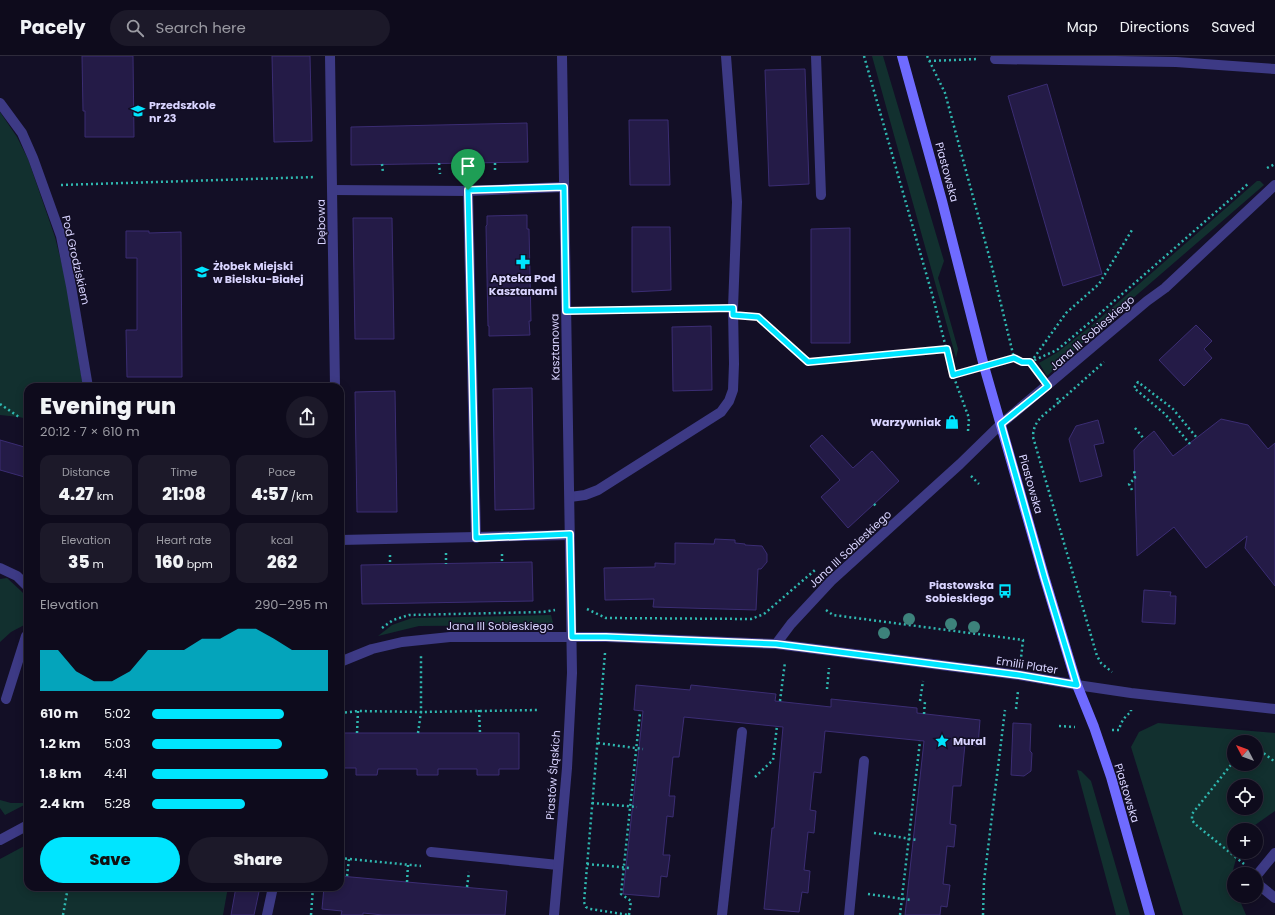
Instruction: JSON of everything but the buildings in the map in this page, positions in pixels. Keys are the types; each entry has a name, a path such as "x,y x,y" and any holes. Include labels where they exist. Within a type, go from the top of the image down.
{"street":[{"name":"Dębowa","path":"330,56 335,383"},
{"name":"Kasztanowa","path":"562,56 572,637"},
{"path":"570,497 585,495 598,490 690,433 721,412 729,401 733,390 733,312 737,202 726,56"},
{"path":"816,56 821,195"},
{"name":"Piastowska","path":"902,56 940,194 984,366 1044,576 1077,685 1094,727 1111,777 1150,915"},
{"path":"995,59 1176,62 1275,69"},
{"name":"Pod Grodziskiem","path":"0,103 22,133 33,158 61,236 87,383"},
{"name":"Jana III Sobieskiego","path":"344,657 402,642 450,637 606,637 776,644 791,624 831,581 960,464 1001,424 1048,386 1147,301 1165,288 1275,185"},
{"path":"332,190 468,190 564,187"},
{"path":"468,190 476,538"},
{"path":"344,540 476,538 570,534"},
{"path":"0,568 16,576 24,583"},
{"name":"Piastów Śląskich","path":"554,915 567,768 572,673 572,637"},
{"path":"6,698 24,642"},
{"name":"Emilii Plater","path":"776,644 1019,675 1077,685 1275,709"},
{"path":"722,915 742,732"},
{"path":"849,915 864,761"},
{"path":"0,840 24,827"},
{"path":"431,852 558,865"},
{"path":"1263,869 1275,854"},
{"path":"1263,888 1275,898"},
{"path":"267,915 272,891"}],"path":[{"path":"864,56 932,293 953,375 969,418 967,434"},
{"path":"927,56 945,93 992,267 1014,358"},
{"path":"929,61 995,59"},
{"path":"1261,173 1275,164"},
{"path":"43,185 332,177"},
{"path":"953,375 1014,358 1022,362 1030,362 1056,350 1250,182"},
{"path":"1030,362 1066,312 1099,284 1132,230"},
{"path":"566,311 733,312 758,317 808,362 947,349"},
{"path":"1030,362 1059,402 1036,423 1033,429 1033,437 1097,656 1108,670 1118,675"},
{"path":"1190,444 1165,414 1134,388 1138,382 1173,408 1196,438"},
{"path":"0,404 19,417"},
{"path":"1135,428 1144,439"},
{"path":"1132,490 1129,484 1135,478 1134,470"},
{"path":"380,630 393,620 409,615 543,612 572,606 589,610 606,618 751,619 764,614 818,568"},
{"path":"833,615 1023,640"},
{"path":"605,651 584,902 586,907 590,909 629,915 631,901 621,894 640,713"},
{"path":"418,734 421,712 421,655"},
{"path":"780,702 786,657"},
{"path":"827,689 829,668"},
{"path":"920,700 923,681"},
{"path":"924,714 925,701"},
{"path":"479,710 480,733"},
{"path":"344,712 539,710"},
{"path":"983,915 984,881 1005,710"},
{"path":"357,733 358,711"},
{"path":"1119,730 1121,723 1131,712"},
{"path":"773,760 777,726"},
{"path":"900,915 920,741"},
{"path":"598,743 643,749"},
{"path":"1263,753 1275,762"},
{"path":"1227,769 1192,814 1192,820 1244,867"},
{"path":"592,804 637,807"},
{"path":"857,831 917,840"},
{"path":"347,876 349,859"},
{"path":"587,864 630,868"},
{"path":"407,882 408,865"},
{"path":"467,887 469,870"},
{"path":"63,915 67,891"},
{"path":"311,915 313,891"},
{"path":"851,892 911,900"}],"green space":[{"path":"872,56 883,56 944,261 938,278 958,349 956,358"},
{"path":"0,112 17,137 28,159 55,237 67,285 82,383 24,383 24,418 0,415"},
{"path":"1257,181 1260,181 1264,185 1095,331 1047,376 1039,363 1058,352 1091,326"},
{"path":"7,578 24,594 24,625 11,632 0,642 0,579"},
{"path":"551,615 553,623 544,625 419,626 378,636 392,625 412,618"},
{"path":"1158,723 1275,733 1275,811 1258,823 1227,823 1227,859 1236,859 1234,867 1227,867 1227,903 1241,903 1246,915 1183,915 1131,747 1139,732"},
{"path":"1077,770 1081,771 1091,781 1130,915 1116,915"},
{"path":"0,800 11,803 24,803 24,805 5,815 0,808"},
{"path":"24,846 24,891 227,891 223,915 0,915 0,859"}],"place":[{"name":"Przedszkole nr 23","path":"138,111"},
{"name":"Apteka Pod Kasztanami","path":"523,262"},
{"name":"Żłobek Miejski w Bielsku-Białej","path":"202,272"},
{"name":"Warzywniak","path":"952,422"},
{"name":"Piastowska Sobieskiego","path":"1005,591"},
{"name":"Mural","path":"942,741"}],"route":[{"path":"564,187 566,311 733,308 733,315 758,317 808,362 947,349 953,375 1014,358 1022,362 1030,362 1048,386 1001,424 1044,576 1077,685 1019,675 776,644 572,637 570,534 476,538 468,190 564,187"}]}
